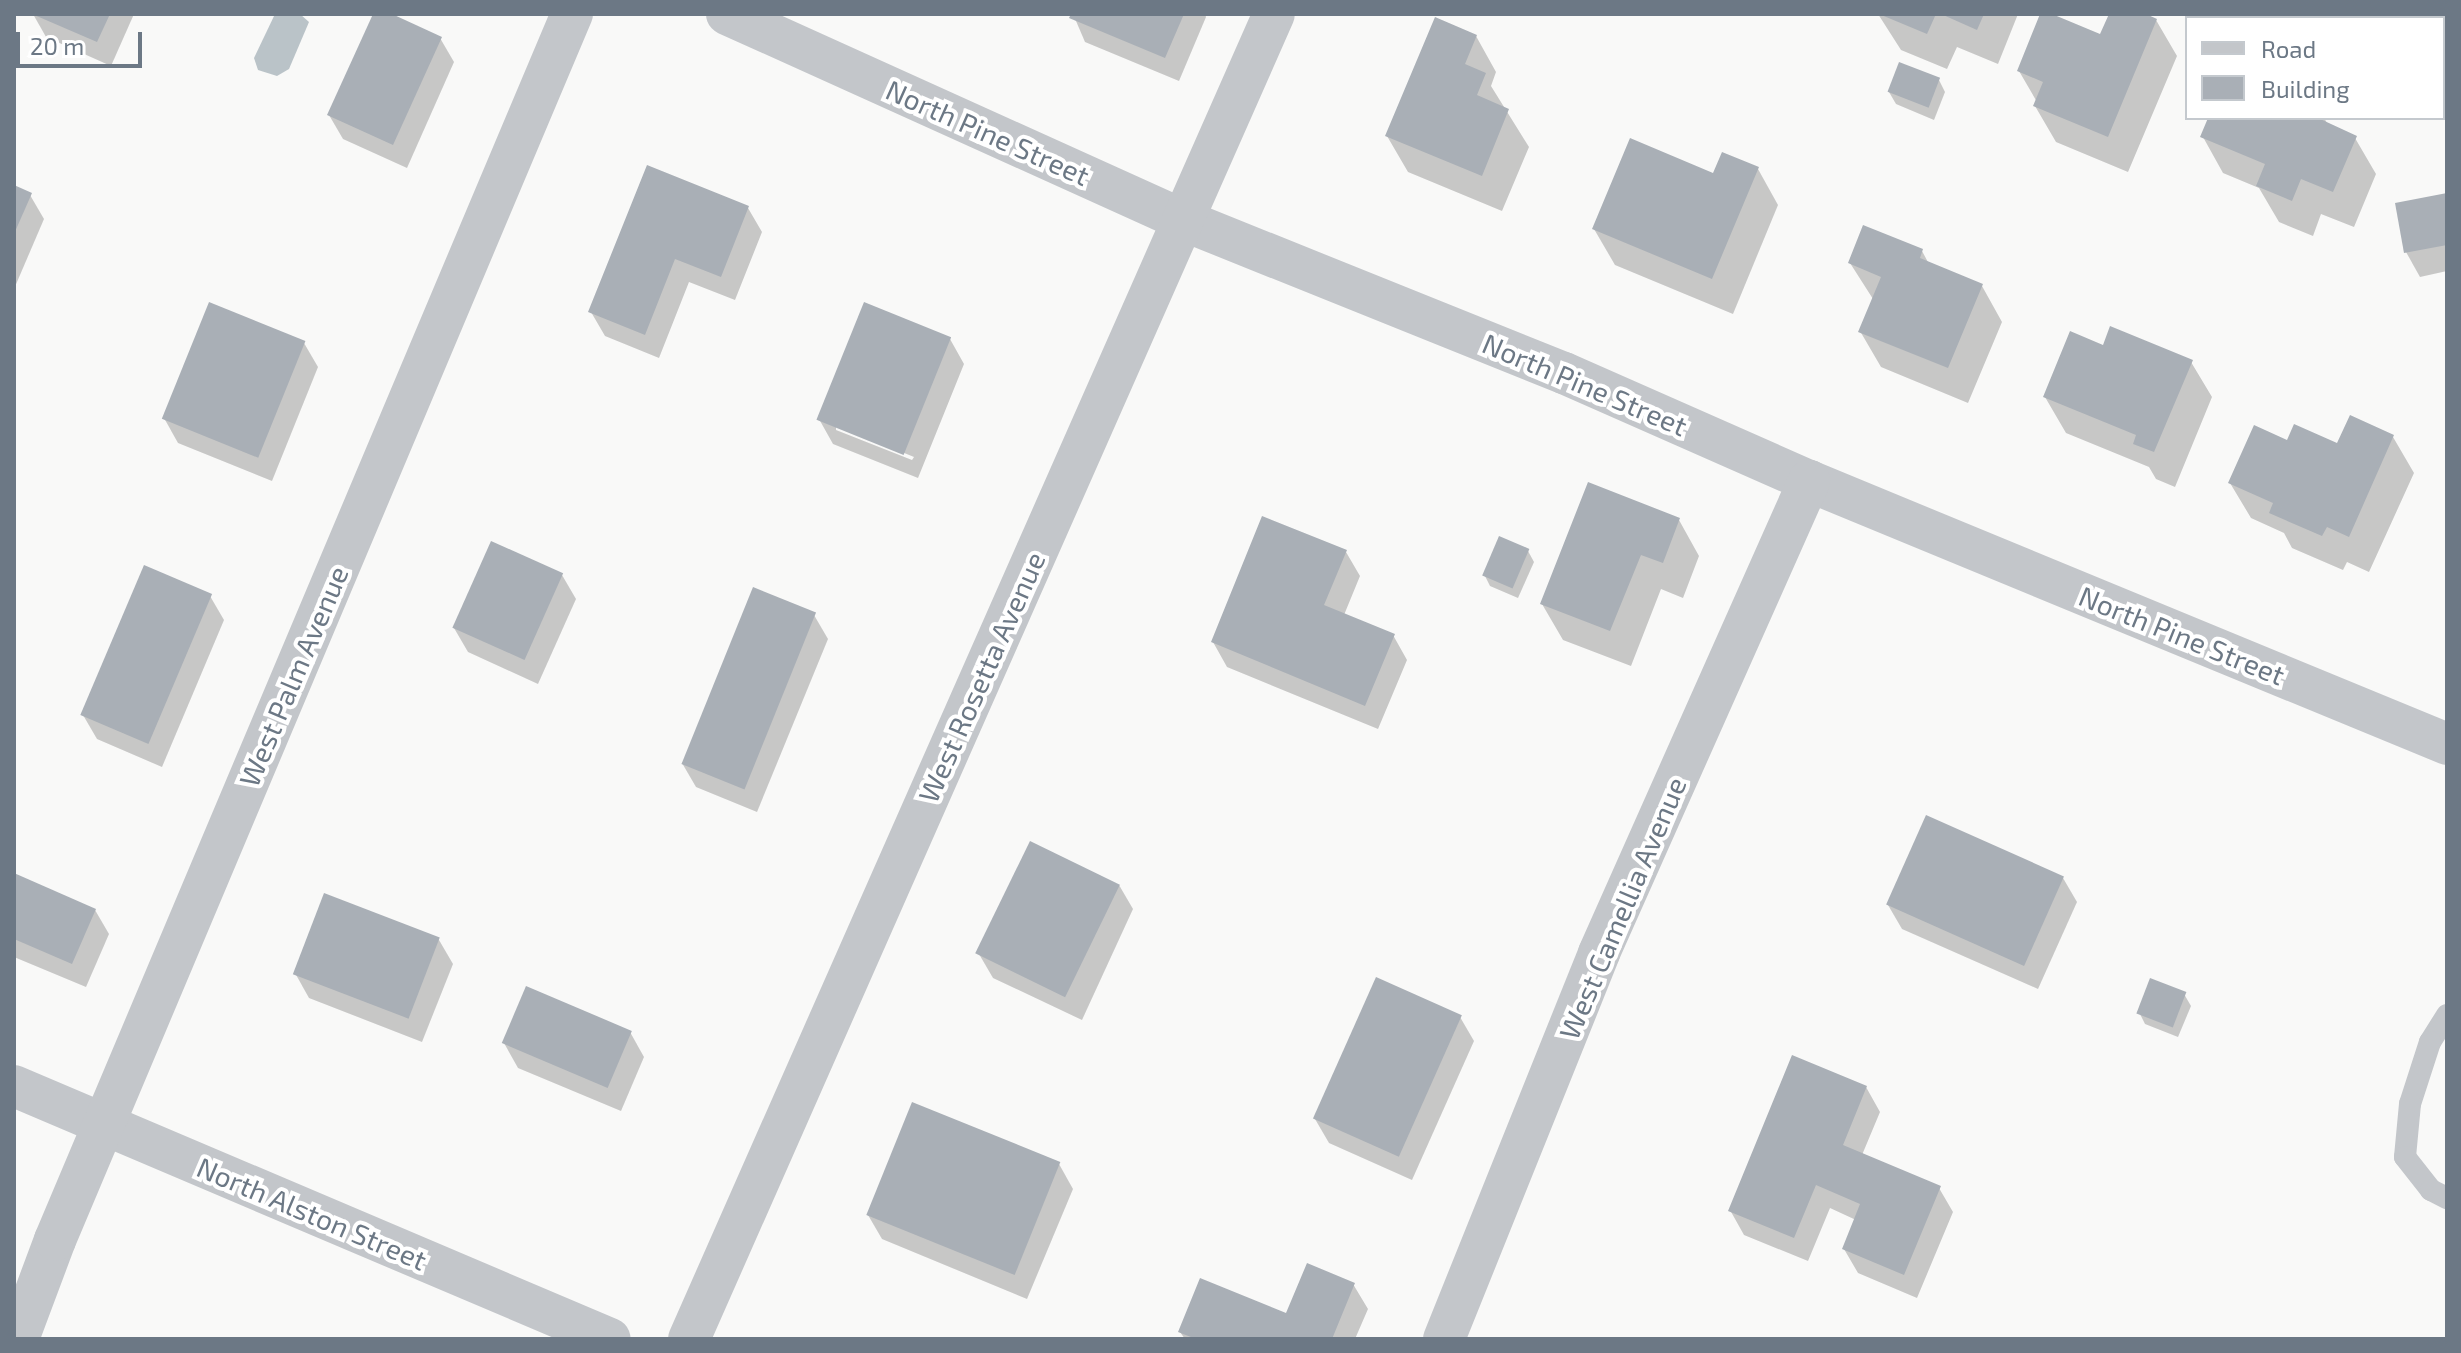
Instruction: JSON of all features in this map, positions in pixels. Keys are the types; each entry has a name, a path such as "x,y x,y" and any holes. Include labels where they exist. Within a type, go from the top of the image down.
{"street":[{"name":"West Palm Avenue","path":"18,1339 55,1240 572,14"},
{"name":"North Pine Street","path":"727,14 1183,220 1564,373 1809,481 2447,744"},
{"name":"West Rosetta Avenue","path":"689,1339 1274,14"},
{"name":"West Camellia Avenue","path":"1444,1339 1599,953 1809,481"},
{"name":"North Alston Street","path":"14,1086 610,1339"}],"lane":[{"path":"2447,1015 2430,1042 2410,1104 2405,1157 2431,1190 2447,1198"}],"shaded area":[{"path":"275,14 300,14 309,22 289,69 277,76 258,70 254,58"}],"building":[{"path":"32,14 110,14 97,42"},
{"path":"373,14 392,14 442,37 393,145 327,115"},
{"path":"1071,14 1184,14 1165,58 1069,18"},
{"path":"1879,14 1936,14 1927,34"},
{"path":"1941,14 1984,14 1977,30"},
{"path":"2040,14 2052,14 2100,34 2109,14 2146,14 2157,19 2108,137 2033,106 2043,82 2017,71"},
{"path":"1435,17 1477,35 1465,64 1486,73 1477,95 1509,109 1482,176 1385,136"},
{"path":"1899,62 1940,78 1929,108 1888,92"},
{"path":"2207,120 2322,120 2357,136 2333,192 2301,179 2292,201 2256,186 2265,164 2200,137"},
{"path":"1630,138 1713,173 1722,152 1759,167 1712,279 1592,229"},
{"path":"647,165 749,206 721,277 675,259 645,335 588,312"},
{"path":"14,185 32,193 14,234"},
{"path":"2447,193 2447,245 2404,253 2395,203"},
{"path":"1863,225 1923,249 1920,258 1983,284 1948,368 1858,332 1881,277 1848,263"},
{"path":"209,302 305,341 258,458 162,419"},
{"path":"864,302 951,337 904,455 816,420"},
{"path":"2110,326 2193,360 2154,452 2133,444 2136,435 2043,397 2070,331 2103,345"},
{"path":"2350,415 2394,435 2349,537 2327,527 2322,536 2269,513 2273,503 2228,483 2254,425 2287,440 2294,424 2337,443"},
{"path":"1588,482 1680,518 1663,563 1641,555 1610,631 1540,604"},
{"path":"1262,516 1347,550 1324,605 1395,634 1365,706 1211,642"},
{"path":"1499,536 1529,549 1513,588 1482,576"},
{"path":"491,541 563,573 525,660 452,628"},
{"path":"144,565 212,594 148,744 80,715"},
{"path":"753,587 816,612 744,790 681,764"},
{"path":"1926,815 2064,876 2024,966 1886,905"},
{"path":"1030,841 1120,885 1065,997 975,953"},
{"path":"14,873 96,909 72,964 14,939"},
{"path":"324,893 440,937 409,1019 293,974"},
{"path":"1376,977 1462,1015 1399,1157 1313,1119"},
{"path":"2150,978 2186,992 2173,1027 2136,1013"},
{"path":"526,986 632,1031 608,1088 502,1043"},
{"path":"1792,1055 1867,1086 1843,1145 1941,1186 1904,1275 1842,1249 1860,1204 1816,1185 1794,1238 1728,1211"},
{"path":"912,1102 1060,1162 1015,1275 866,1215"},
{"path":"1307,1263 1355,1283 1332,1339 1196,1339 1178,1332 1200,1278 1286,1313"}]}
